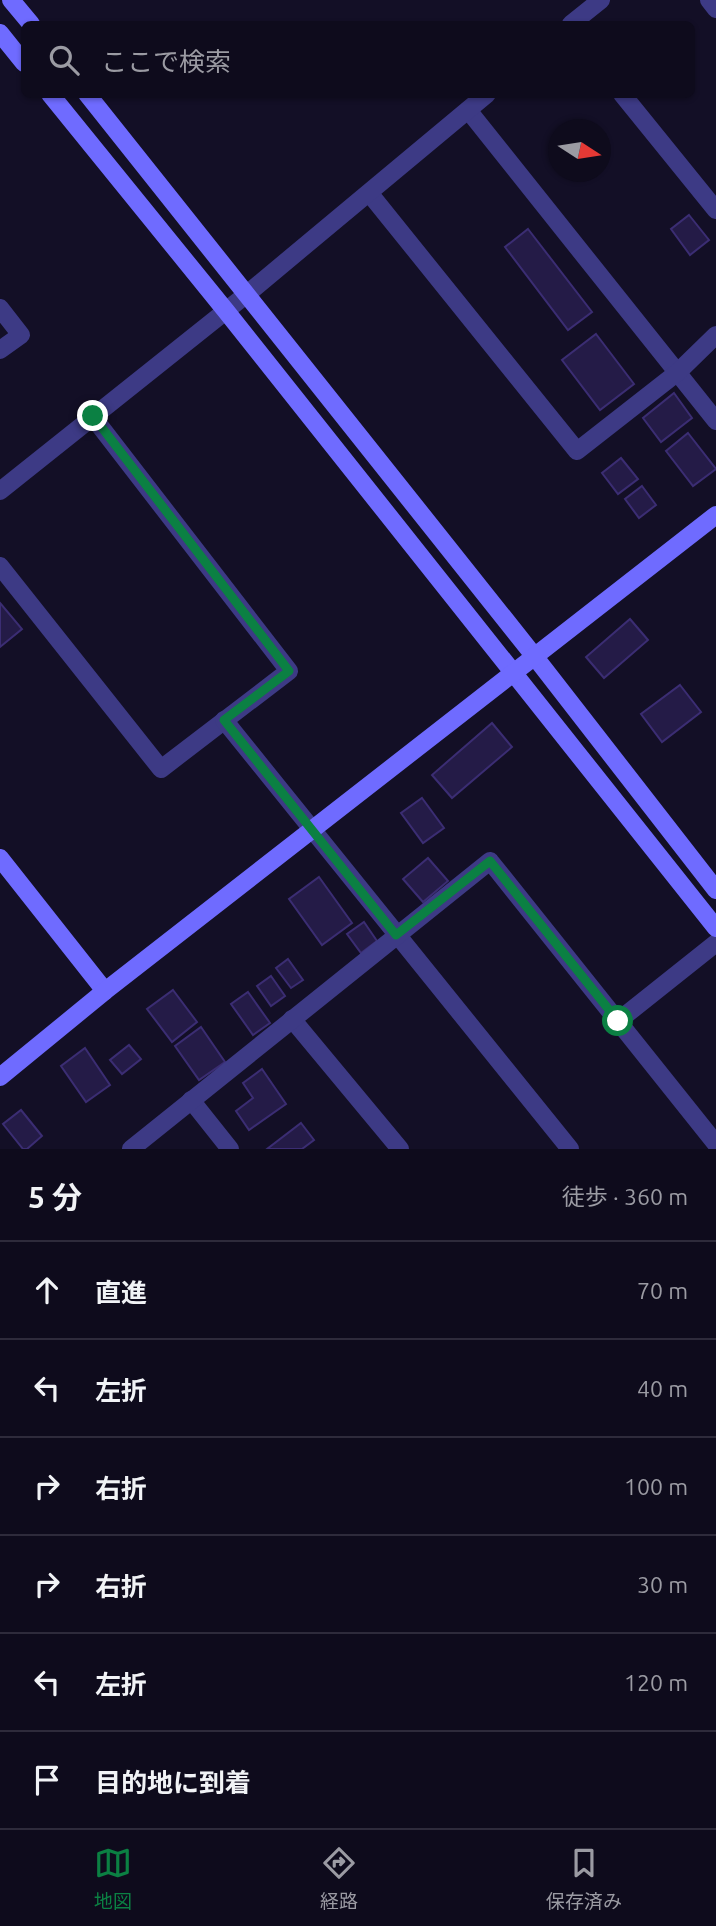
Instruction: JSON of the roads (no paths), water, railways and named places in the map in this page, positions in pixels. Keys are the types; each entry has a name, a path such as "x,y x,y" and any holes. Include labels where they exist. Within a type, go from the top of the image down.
{"street":[{"path":"11,0 28,21"},
{"path":"575,21 601,0"},
{"path":"709,0 716,9"},
{"path":"0,33 21,59"},
{"path":"53,98 716,928"},
{"path":"90,98 535,657 716,890"},
{"path":"0,491 370,194 482,98"},
{"path":"625,98 716,209"},
{"path":"468,110 716,421"},
{"path":"370,194 577,452 678,372 716,335"},
{"path":"0,308 21,335 0,350"},
{"path":"0,566 161,769 289,671 93,416"},
{"path":"0,1077 105,991 716,515"},
{"path":"224,720 570,1149"},
{"path":"0,858 105,991"},
{"path":"131,1149 490,861 716,1144"},
{"path":"618,1021 716,943"},
{"path":"292,1019 400,1149"},
{"path":"191,1100 230,1149"}]}
